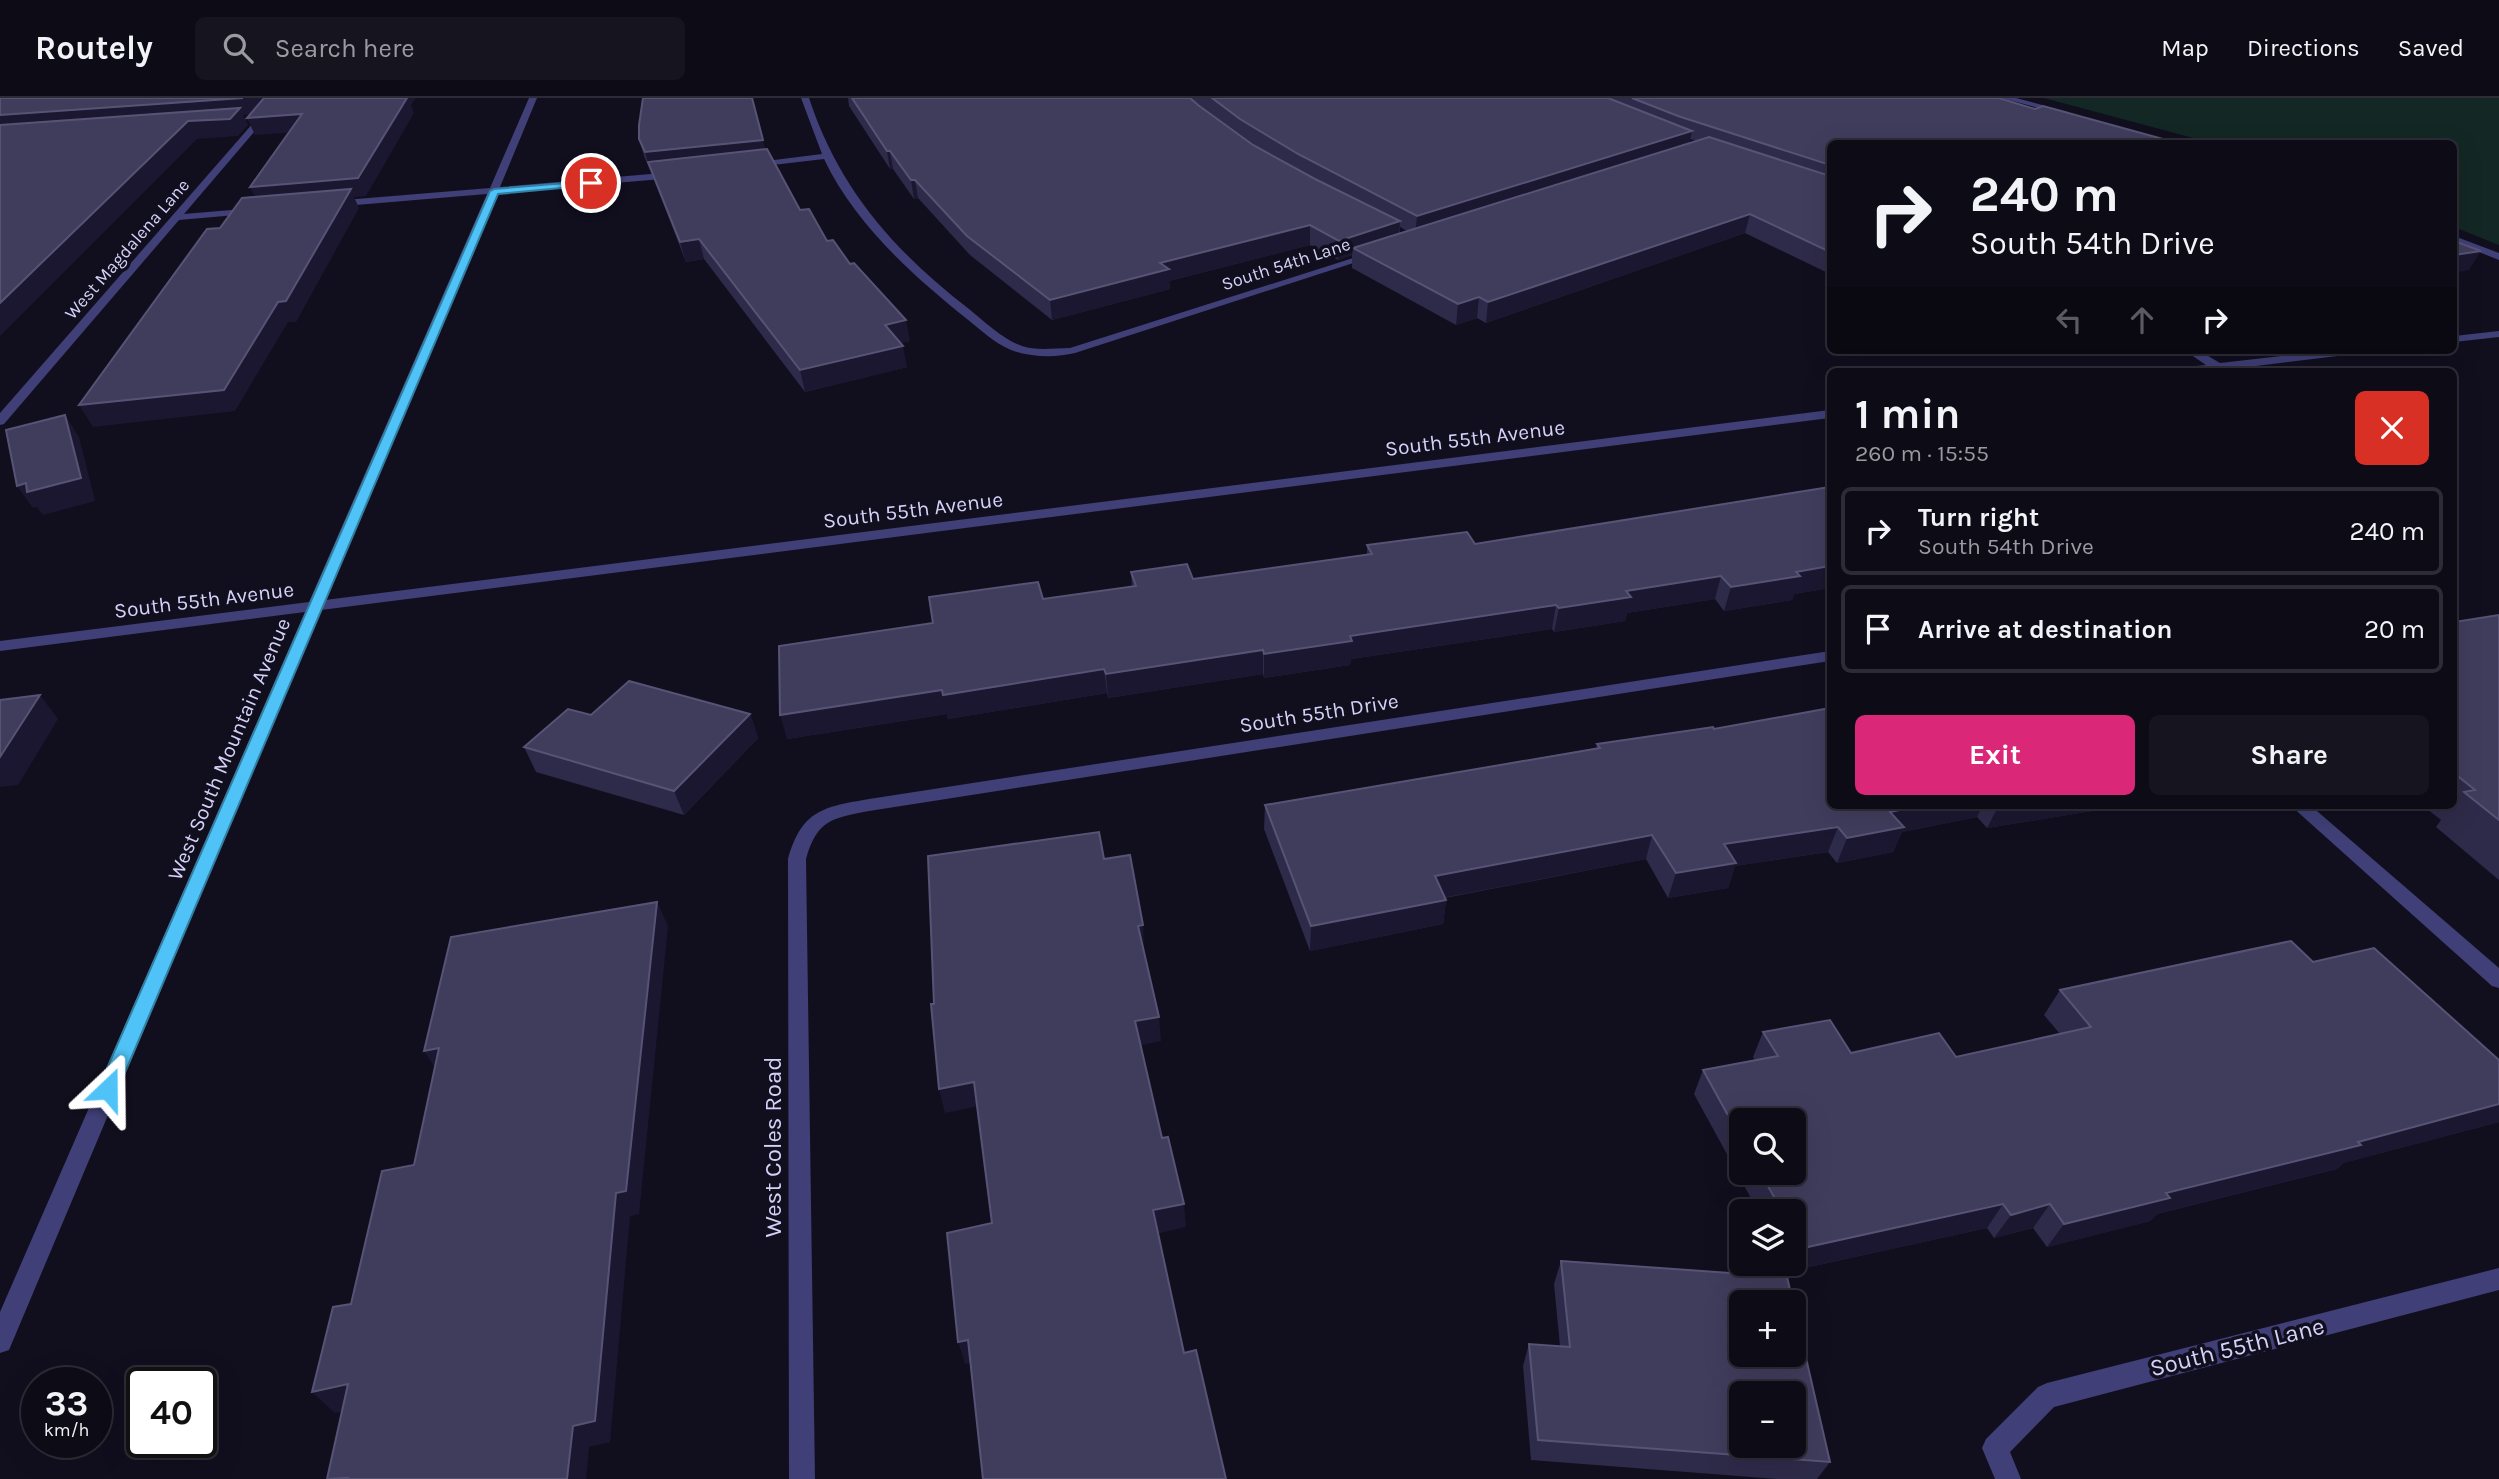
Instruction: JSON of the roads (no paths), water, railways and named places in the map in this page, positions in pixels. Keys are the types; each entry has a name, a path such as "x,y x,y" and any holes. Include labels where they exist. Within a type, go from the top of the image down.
{"street":[{"name":"West Magdalena Lane","path":"0,421 179,217 279,98"},
{"name":"West South Mountain Avenue","path":"0,1341 533,98"},
{"path":"738,167 825,156 805,98"},
{"path":"2006,98 2071,114"},
{"path":"247,120 261,119"},
{"name":"South 54th Lane","path":"825,156 859,205 925,278 1009,345 1039,353 1071,351 1388,250"},
{"path":"316,206 686,173"},
{"path":"179,217 261,210"},
{"path":"2457,240 2499,257"},
{"path":"2457,339 2499,334"},
{"path":"2196,354 2217,367"},
{"path":"2209,368 2328,354"},
{"name":"South 55th Avenue","path":"0,646 1827,414"},
{"name":"South 55th Drive","path":"816,820 835,812 869,805 1827,656"},
{"path":"2304,809 2499,980"},
{"name":"West Coles Road","path":"802,1479 797,859 806,831 816,820"},
{"name":"South 55th Lane","path":"2008,1479 1995,1448 2047,1396 2499,1279"}]}
